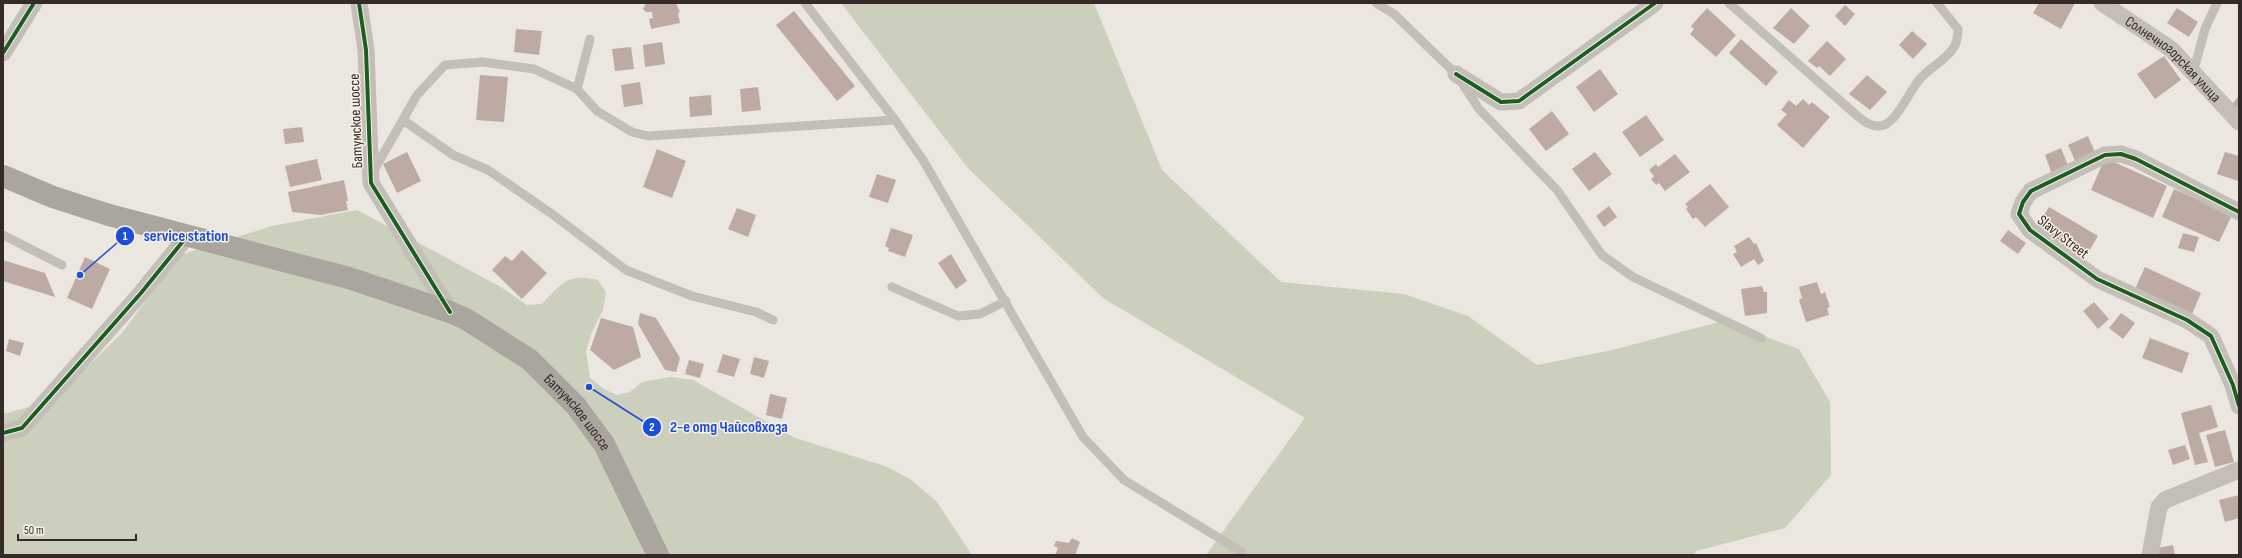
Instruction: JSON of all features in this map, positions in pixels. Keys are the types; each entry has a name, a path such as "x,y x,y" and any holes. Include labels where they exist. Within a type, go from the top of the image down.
{"highway":[{"name":"Батумское шоссе","path":"3,176 74,203 350,278 450,312 466,319 530,360 576,406 604,444 658,555"}],"street":[{"path":"3,53 34,3"},
{"name":"Батумское шоссе","path":"359,3 366,50 371,183 412,253 450,312"},
{"path":"1456,74 1501,102 1519,101 1655,3"},
{"name":"Солнечногорская улица","path":"2102,3 2171,49 2192,74 2239,122"},
{"name":"Slavy Street","path":"2239,212 2136,159 2121,154 2105,155 2031,191 2023,202 2020,214 2030,230 2097,279 2187,320 2211,336 2233,385 2239,406"},
{"path":"3,433 22,428 140,293 188,235"},
{"path":"2150,555 2160,507 2165,500 2239,470"}],"lane":[{"path":"805,3 895,120 923,160 1006,301 1083,437 1124,480 1242,552"},
{"path":"1376,3 1394,14 1456,74 1479,109 1557,190 1602,256 1633,277 1761,338"},
{"path":"1729,3 1854,113 1867,123 1876,126 1885,125 1894,117 1920,78 1952,49 1957,39 1958,29 1937,3"},
{"path":"2192,74 2205,30 2217,3"},
{"path":"577,89 590,39"},
{"path":"370,177 417,95 445,65 483,62 534,69 577,89 597,111 632,132 648,136 895,120"},
{"path":"403,120 453,155 488,170 552,214 626,270 692,296 756,312 773,320"},
{"path":"3,235 62,265"},
{"path":"892,287 958,316 980,314 1006,301"}],"green space":[{"path":"841,3 1094,3 1162,170 1281,282 1404,294 1468,316 1537,365 1612,350 1723,321 1799,349 1830,402 1831,475 1785,528 1696,551 1694,555 1206,555 1305,418 1103,298 967,167"},
{"path":"357,210 499,286 527,305 542,304 561,285 572,279 588,278 598,280 606,292 603,310 592,332 586,351 590,378 604,389 617,395 630,392 642,382 671,377 693,380 795,438 885,466 910,479 937,502 972,555 3,555 3,414 52,401 121,334 180,255 272,226"}],"building":[{"path":"646,3 676,3 680,12 678,13 680,23 651,29 649,19 653,18 652,12 646,12 643,9"},
{"path":"2039,3 2075,3 2061,29 2033,13"},
{"path":"1845,5 1855,14 1845,26 1835,16"},
{"path":"1707,8 1736,35 1716,57 1690,34 1694,29 1691,26"},
{"path":"1791,8 1810,26 1794,44 1773,28"},
{"path":"2177,8 2198,22 2189,37 2167,23"},
{"path":"794,11 855,86 837,101 776,25"},
{"path":"516,29 542,31 539,55 514,52"},
{"path":"1912,31 1927,44 1913,59 1899,45"},
{"path":"1741,39 1778,72 1766,86 1729,53"},
{"path":"1827,41 1846,59 1830,76 1819,66 1817,68 1808,61"},
{"path":"662,42 665,64 645,67 643,45"},
{"path":"631,47 634,69 615,71 612,49"},
{"path":"2164,56 2181,80 2155,99 2137,74"},
{"path":"1600,69 1618,94 1594,112 1576,87"},
{"path":"480,75 508,77 504,122 476,120"},
{"path":"1867,75 1887,92 1870,110 1849,94"},
{"path":"640,82 643,104 624,107 621,85"},
{"path":"758,87 761,110 742,112 740,89"},
{"path":"711,95 712,115 690,117 689,97"},
{"path":"2238,97 2239,98 2239,114 2230,107"},
{"path":"1803,99 1809,105 1812,102 1830,117 1803,148 1777,125 1787,114 1781,110 1789,100 1796,106"},
{"path":"1552,111 1569,134 1546,151 1529,129"},
{"path":"1646,115 1664,140 1640,157 1622,132"},
{"path":"302,127 304,142 285,144 283,129"},
{"path":"2088,136 2096,155 2076,163 2068,145"},
{"path":"2061,148 2069,168 2052,174 2045,155"},
{"path":"657,149 686,161 672,198 643,187"},
{"path":"407,152 421,181 397,193 383,164"},
{"path":"1595,152 1612,174 1589,191 1572,169"},
{"path":"2225,152 2239,156 2238,181 2217,174"},
{"path":"1675,154 1690,172 1665,191 1659,183 1656,185 1651,179 1654,176 1649,170 1656,164 1658,167"},
{"path":"2105,158 2167,186 2153,218 2091,190"},
{"path":"317,159 322,180 290,187 285,166"},
{"path":"877,174 896,180 888,203 869,197"},
{"path":"344,180 348,210 320,215 292,212 288,192"},
{"path":"1710,184 1729,207 1705,227 1696,217 1693,219 1686,209 1688,207 1685,204"},
{"path":"2174,189 2232,215 2219,242 2162,217"},
{"path":"1609,206 1617,217 1604,227 1596,216"},
{"path":"2049,207 2098,236 2086,256 2037,227"},
{"path":"737,208 756,215 748,237 728,229"},
{"path":"891,228 913,235 905,257 888,251 889,248 885,246"},
{"path":"2008,230 2026,243 2018,254 2000,241"},
{"path":"2183,233 2199,237 2194,252 2178,248"},
{"path":"1749,237 1754,244 1756,243 1764,261 1758,265 1754,259 1741,267 1733,254 1737,252 1734,246"},
{"path":"522,250 547,273 522,299 492,270 505,256 512,261"},
{"path":"951,254 967,281 956,289 938,263"},
{"path":"85,257 110,269 92,309 67,298"},
{"path":"3,260 45,273 55,297 3,281"},
{"path":"2145,267 2201,293 2192,314 2135,289"},
{"path":"1817,282 1821,294 1825,292 1830,307 1827,308 1829,315 1806,322 1799,300 1802,298 1799,287"},
{"path":"1762,286 1764,292 1767,292 1767,313 1745,316 1741,289"},
{"path":"2094,302 2109,319 2098,329 2083,311"},
{"path":"640,313 656,318 680,358 676,372 665,370 638,324"},
{"path":"2121,313 2135,323 2123,339 2109,328"},
{"path":"601,318 633,327 641,357 614,370 590,350"},
{"path":"2150,338 2189,353 2182,373 2142,358"},
{"path":"9,339 24,343 20,356 6,351"},
{"path":"723,354 740,359 734,377 717,372"},
{"path":"754,357 769,361 764,378 750,374"},
{"path":"689,360 704,364 700,378 685,374"},
{"path":"770,394 787,398 782,419 766,415"},
{"path":"2211,405 2218,427 2199,433 2208,462 2195,465 2181,413"},
{"path":"2225,430 2234,462 2215,467 2206,435"},
{"path":"2185,445 2190,459 2173,465 2168,450"},
{"path":"2239,495 2239,518 2225,522 2219,500"},
{"path":"1072,538 1080,542 1075,555 1055,555 1058,548 1054,546 1056,541 1069,543"},
{"path":"2173,545 2175,555 2158,555 2157,548"}],"cycle path":[{"path":"3,53 34,3"},
{"path":"359,3 366,50 371,183 450,312"},
{"path":"1456,74 1501,102 1519,101 1655,3"},
{"path":"2239,212 2136,159 2121,154 2105,155 2031,191 2023,202 2019,214 2030,230 2097,279 2187,320 2211,336 2233,385 2239,406"},
{"path":"3,433 22,428 141,293 188,235"}],"place":[{"name":"service station","path":"80,275"},
{"name":"2-е отд Чайсовхоза","path":"589,387"}]}
